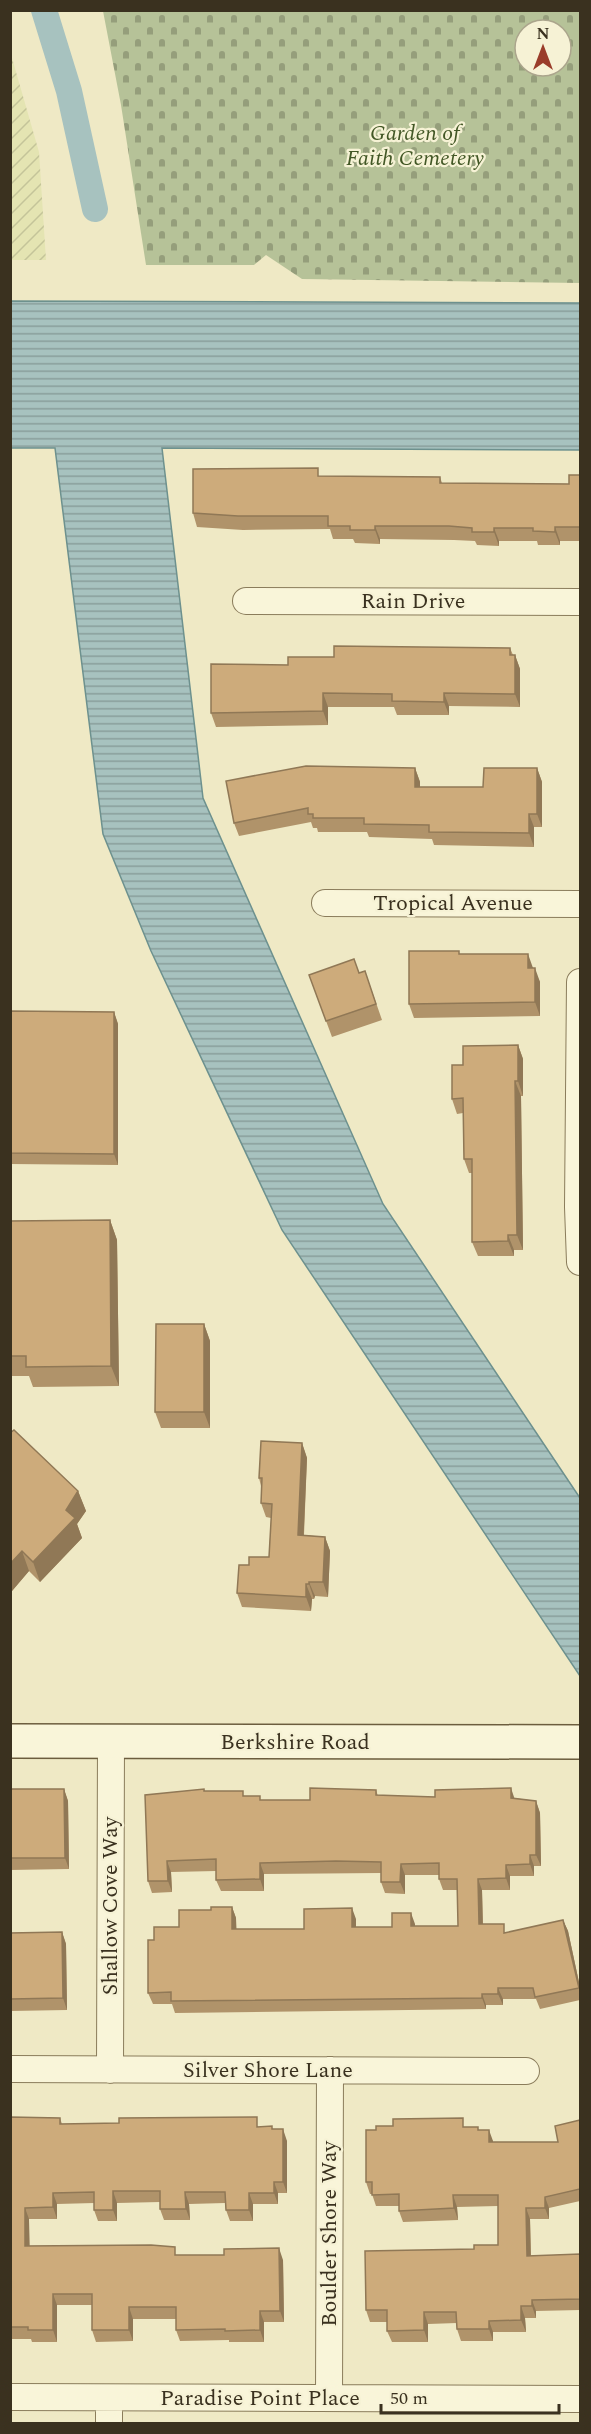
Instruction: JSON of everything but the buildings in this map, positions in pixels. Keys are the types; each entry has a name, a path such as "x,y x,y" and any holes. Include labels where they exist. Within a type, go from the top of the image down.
{"street":[{"name":"Rain Drive","path":"246,601 580,602"},
{"name":"Tropical Avenue","path":"325,903 580,904"},
{"path":"580,982 580,1262"},
{"name":"Berkshire Road","path":"10,1741 580,1742"},
{"name":"Shallow Cove Way","path":"110,2070 111,1742"},
{"name":"Silver Shore Lane","path":"10,2069 526,2071"},
{"name":"Boulder Shore Way","path":"329,2398 330,2070"},
{"name":"Paradise Point Place","path":"10,2397 580,2399"},
{"path":"109,2398 109,2424"}],"green space":[{"name":"Garden of Faith Cemetery","path":"103,11 580,11 580,283 302,279 266,255 254,265 146,265 121,105"},
{"path":"10,51 39,152 46,260 11,260"}],"water":[{"path":"11,301 580,303 580,450 162,448 203,798 383,1204 580,1498 580,1676 282,1230 151,951 103,834 55,448 11,448"}],"waterway":[{"path":"44,10 69,91 95,209"}]}
